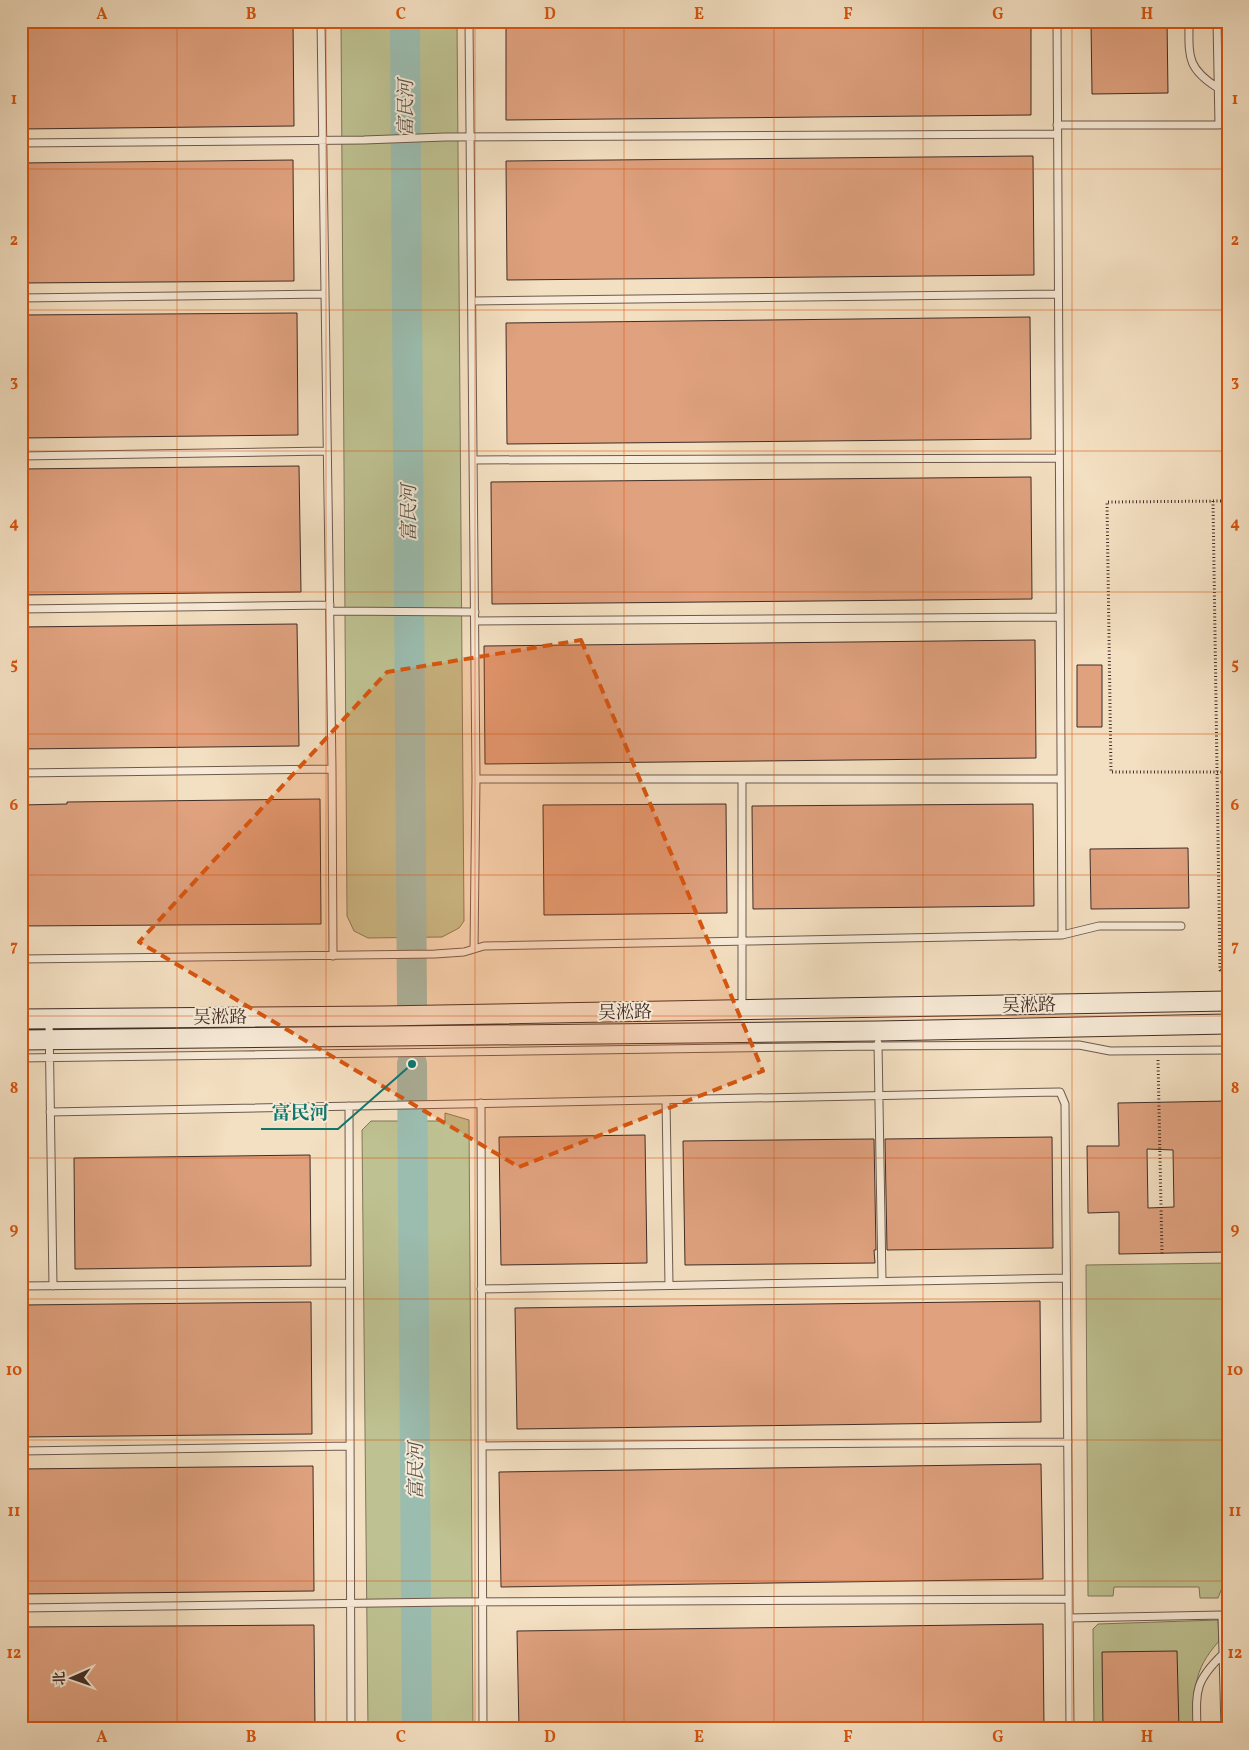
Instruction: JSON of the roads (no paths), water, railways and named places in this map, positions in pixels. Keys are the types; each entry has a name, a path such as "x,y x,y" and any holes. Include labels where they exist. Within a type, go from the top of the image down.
{"main road":[{"name":"吴淞路","path":"21,1019 742,1010 878,1024 1228,1001"},
{"name":"吴淞路","path":"21,1040 49,1049 878,1024 1228,1024"}],"lane":[{"path":"321,21 333,956"},
{"path":"469,21 476,779 474,949"},
{"path":"1057,21 1062,935"},
{"path":"1188,21 1189,54 1192,64 1203,79 1218,88"},
{"path":"1057,125 1218,125 1217,21"},
{"path":"1218,88 1228,78"},
{"path":"21,143 364,140 444,137 1057,134"},
{"path":"21,298 325,294"},
{"path":"472,301 1058,294"},
{"path":"21,456 327,451"},
{"path":"473,460 1059,458"},
{"path":"21,609 330,608 364,611 475,612"},
{"path":"475,621 1060,617"},
{"path":"21,773 332,769"},
{"path":"476,779 1061,779"},
{"path":"742,779 742,1010"},
{"path":"21,959 435,954 464,952 484,946 1062,935 1099,926 1181,926"},
{"path":"49,1018 53,1286"},
{"path":"882,1280 878,1024 1078,1045 1110,1051 1228,1050"},
{"path":"21,1058 49,1049"},
{"path":"50,1112 1060,1092 1065,1104 1070,1729"},
{"path":"666,1100 670,1285"},
{"path":"481,1103 483,1729"},
{"path":"349,1106 351,1729"},
{"path":"482,1289 1066,1278"},
{"path":"21,1286 349,1283"},
{"path":"482,1446 1068,1442"},
{"path":"21,1451 350,1446"},
{"path":"21,1608 450,1602 1069,1599"},
{"path":"1069,1618 1222,1615 1225,1729"},
{"path":"1197,1729 1196,1693 1206,1672 1224,1651"}],"waterway":[{"name":"富民河","path":"405,21 412,1005"},
{"name":"富民河","path":"412,1064 417,1729"}],"place":[{"name":"富民河","path":"412,1064"}]}
